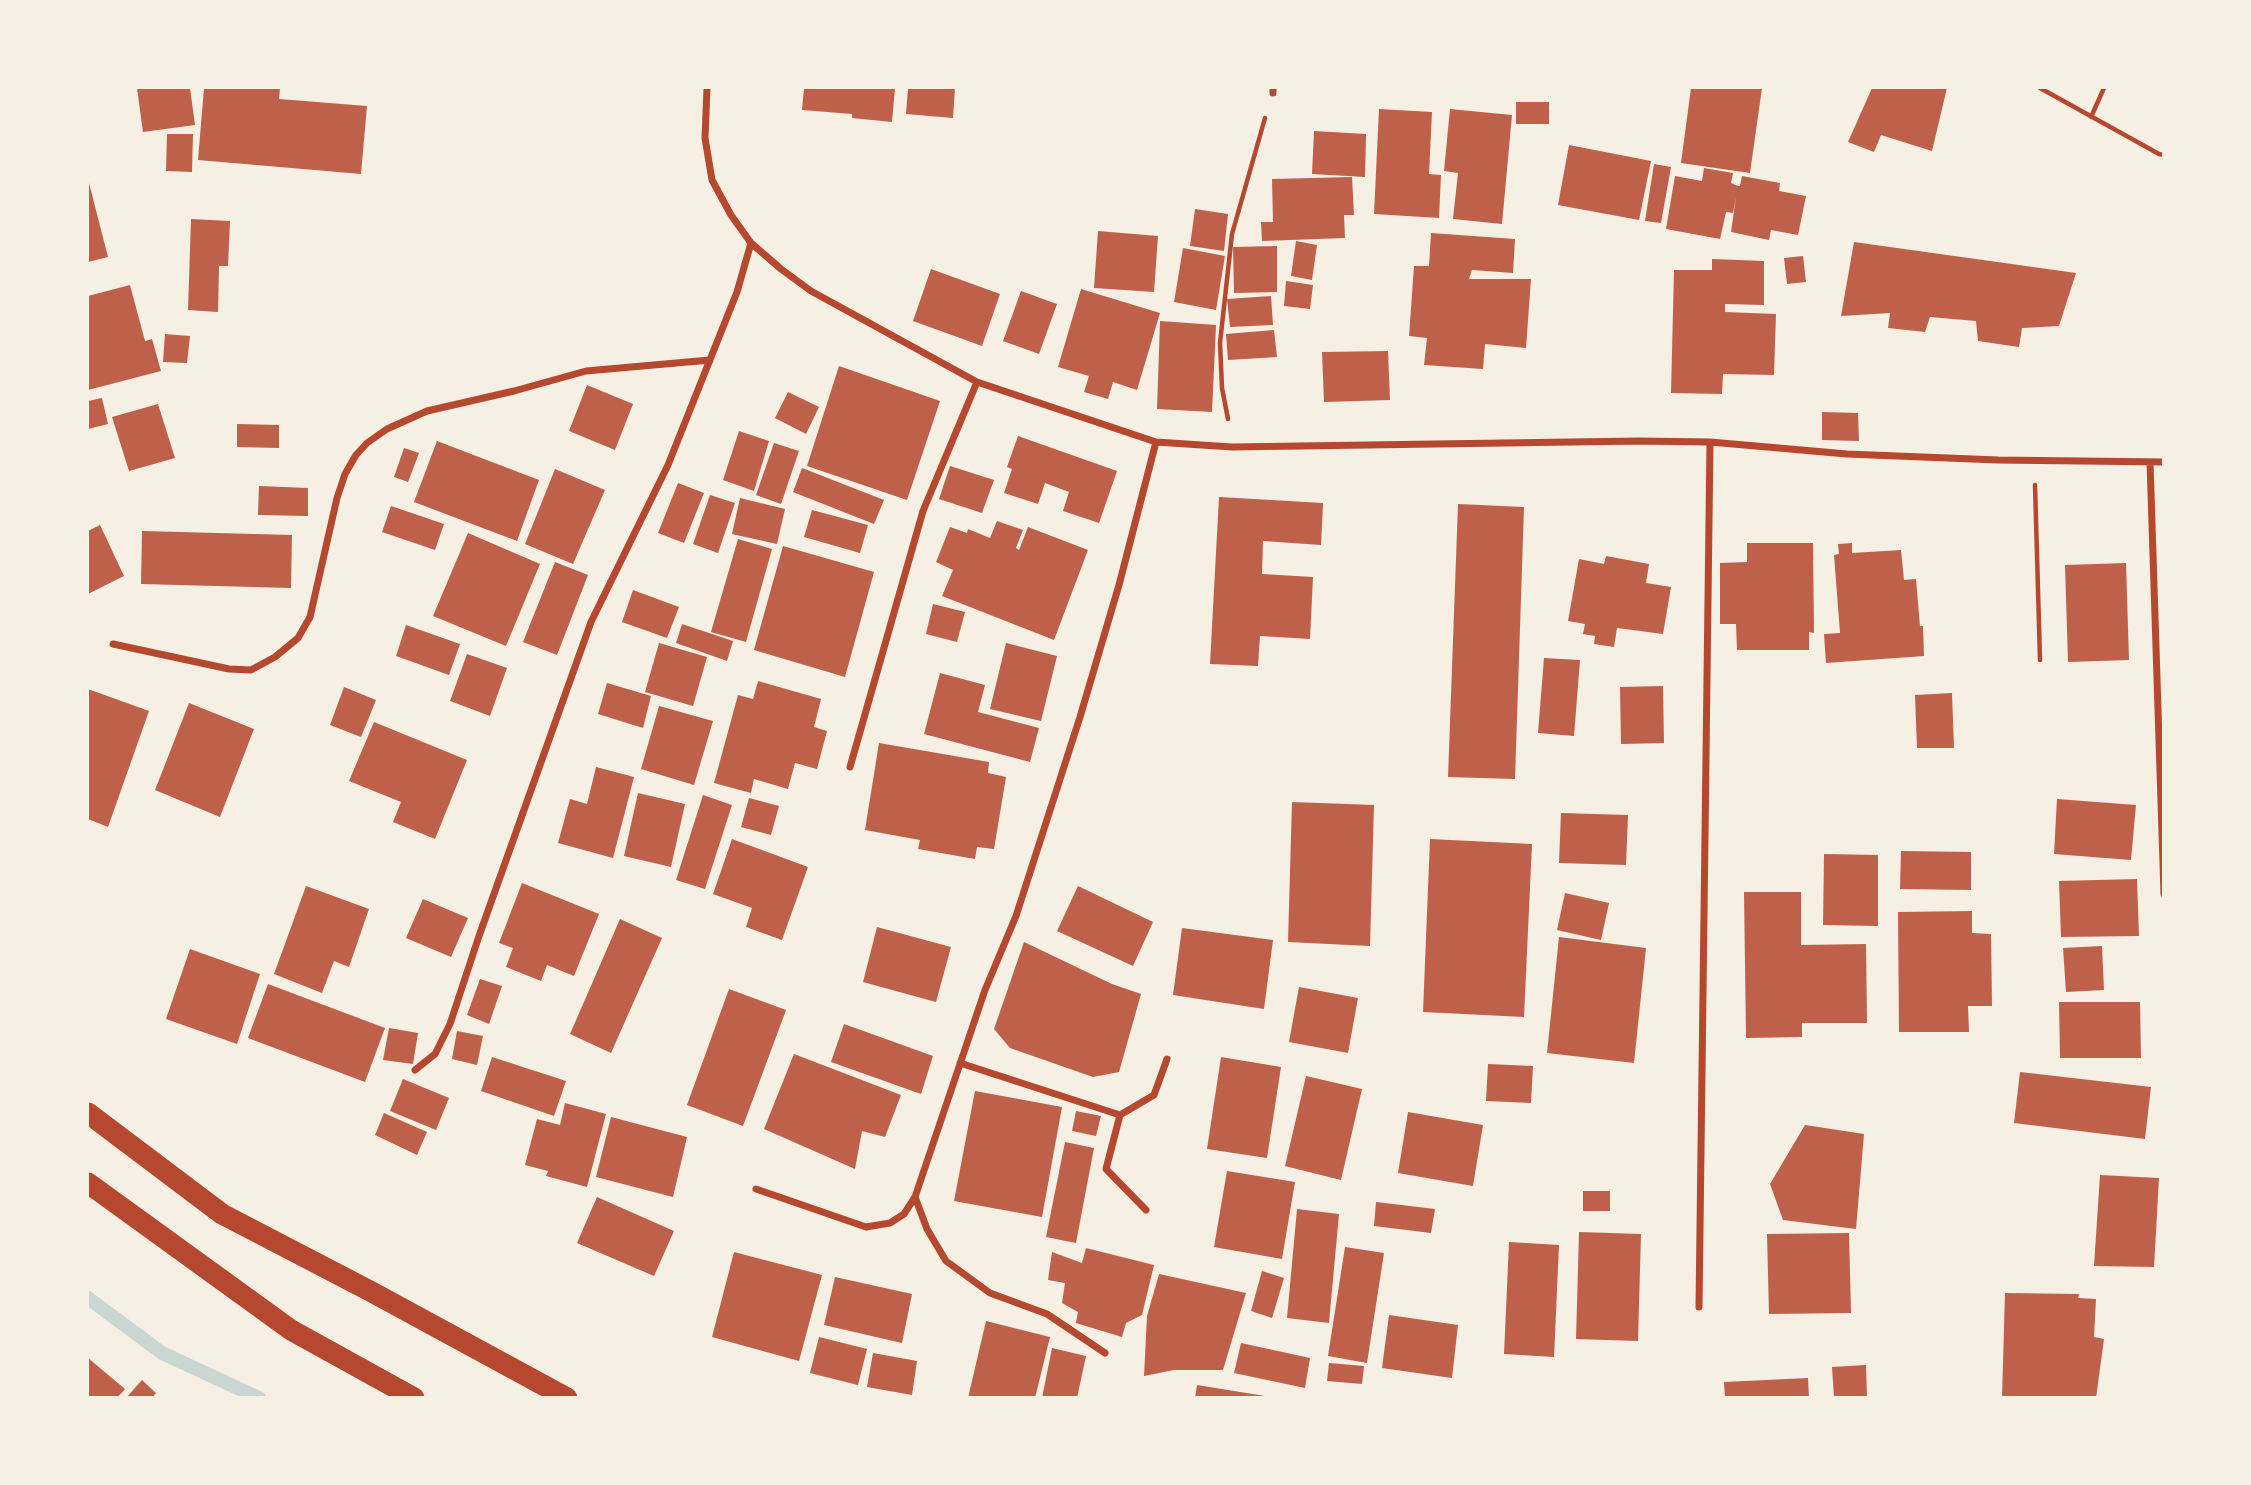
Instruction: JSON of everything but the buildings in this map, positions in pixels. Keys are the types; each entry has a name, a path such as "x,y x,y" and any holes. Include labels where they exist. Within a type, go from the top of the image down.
{"highway":[{"path":"88,1113 222,1214 567,1398"},
{"path":"88,1183 291,1331 414,1398"}],"street":[{"path":"707,88 705,138 712,180 731,215 751,243 780,269 811,291 978,382 1156,442 1232,447 1710,442 1847,454 2164,462"},
{"path":"415,1070 435,1054 450,1024 591,622 668,466 737,292 751,243"},
{"path":"113,644 229,669 251,670 275,657 298,638 310,617 345,474 362,449 387,429 428,411 586,371 710,360"},
{"path":"850,767 923,511 978,382"},
{"path":"756,1189 866,1227 890,1223 904,1214 915,1198 985,990 1016,916 1072,743 1119,585 1156,442"},
{"path":"1699,1307 1710,442"},
{"path":"2150,462 2164,894"},
{"path":"1146,1210 1106,1168 1121,1115 1154,1095 1167,1059"},
{"path":"960,1063 1121,1115"},
{"path":"915,1198 927,1229 946,1261 990,1293 1047,1314 1105,1353"}],"path":[{"path":"2040,88 2164,155"},
{"path":"2091,117 2104,88"},
{"path":"1232,447 1222,388 1220,343 1231,234 1273,90"},
{"path":"2034,460 2040,660"}],"waterway":[{"path":"88,1298 162,1353 259,1398"}]}
